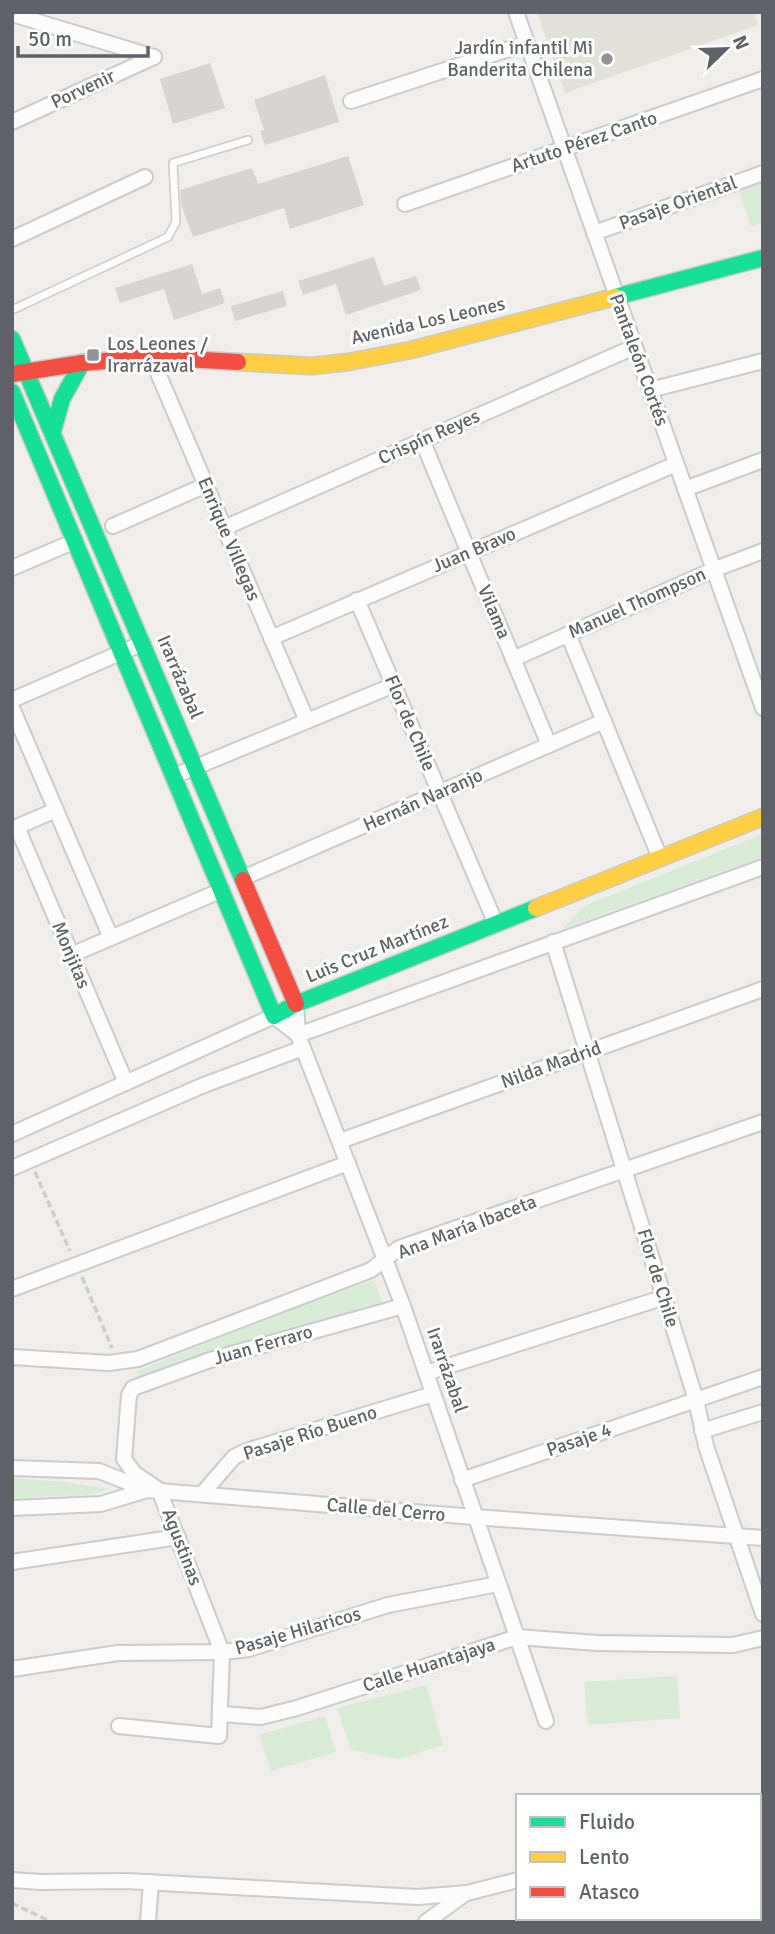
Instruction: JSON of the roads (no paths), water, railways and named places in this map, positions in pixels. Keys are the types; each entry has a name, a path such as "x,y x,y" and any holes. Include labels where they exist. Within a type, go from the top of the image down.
{"street":[{"name":"Pantaleón Cortés","path":"516,12 713,570 757,677 763,708"},
{"name":"Porvenir","path":"12,14 154,57 12,122"},
{"path":"352,101 527,43"},
{"name":"Artuto Pérez Canto","path":"405,204 763,79"},
{"name":"Pasaje Oriental","path":"594,233 763,173"},
{"path":"12,239 145,177"},
{"name":"Avenida Los Leones","path":"20,373 82,363 151,357 288,365 348,362 411,350 763,258"},
{"name":"Irarrázabal","path":"12,338 20,373 53,431 296,1004 301,1041 403,1306 547,1721"},
{"name":"Crispín Reyes","path":"224,528 634,346"},
{"name":"Enrique Villegas","path":"151,357 307,721"},
{"path":"650,390 763,361"},
{"path":"53,431 62,399 82,363"},
{"path":"12,392 274,1016 301,1041"},
{"name":"Vilama","path":"422,440 549,745"},
{"path":"685,489 763,460"},
{"name":"Juan Bravo","path":"271,638 676,464"},
{"path":"113,526 206,485"},
{"path":"12,568 75,541"},
{"name":"Manuel Thompson","path":"513,659 713,570 763,551"},
{"name":"Flor de Chile","path":"357,600 496,923"},
{"path":"568,634 660,858"},
{"path":"12,700 143,643"},
{"path":"174,776 394,685"},
{"path":"12,708 111,938"},
{"name":"Hernán Naranjo","path":"243,878 604,721"},
{"path":"15,828 57,810"},
{"name":"Luis Cruz Martínez","path":"14,1129 126,1083 296,1004 763,817"},
{"name":"Monjitas","path":"15,828 126,1083"},
{"path":"12,1168 301,1041 553,942 763,867"},
{"path":"71,955 222,890"},
{"name":"Flor de Chile","path":"553,942 696,1400 702,1431 763,1614"},
{"name":"Nilda Madrid","path":"340,1141 763,989"},
{"name":"Ana María Ibaceta","path":"12,1357 118,1363 138,1359 371,1270 399,1248 624,1170 761,1127"},
{"path":"12,1289 348,1163"},
{"path":"426,1373 664,1297"},
{"name":"Juan Ferraro","path":"129,1395 138,1385 160,1377 403,1306"},
{"path":"696,1400 763,1377"},
{"name":"Pasaje Río Bueno","path":"202,1494 234,1457 246,1451 433,1394"},
{"name":"Agustinas","path":"129,1395 124,1460 153,1490 178,1537 222,1652 221,1714"},
{"name":"Pasaje 4","path":"462,1480 696,1400"},
{"path":"702,1431 763,1412"},
{"name":"Calle del Cerro","path":"12,1468 99,1471 153,1490 763,1538"},
{"path":"12,1508 101,1504 153,1490"},
{"path":"12,1562 178,1537"},
{"name":"Pasaje Hilaricos","path":"12,1668 118,1653 222,1652 248,1649 388,1605 498,1584"},
{"name":"Calle Huantajaya","path":"221,1714 261,1717 297,1708 517,1637 597,1643 733,1645 763,1638"},
{"path":"119,1726 219,1736 221,1714"},
{"path":"12,1880 151,1882 418,1898 467,1893 516,1881"},
{"path":"148,1922 151,1882"},
{"path":"425,1922 467,1893"}],"lane":[{"path":"12,310 168,237 176,222 173,163 248,140"}],"place":[{"name":"Jardín infantil Mi Banderita Chilena","path":"607,59"},
{"name":"Los Leones / Irarrázaval","path":"93,355"}]}
